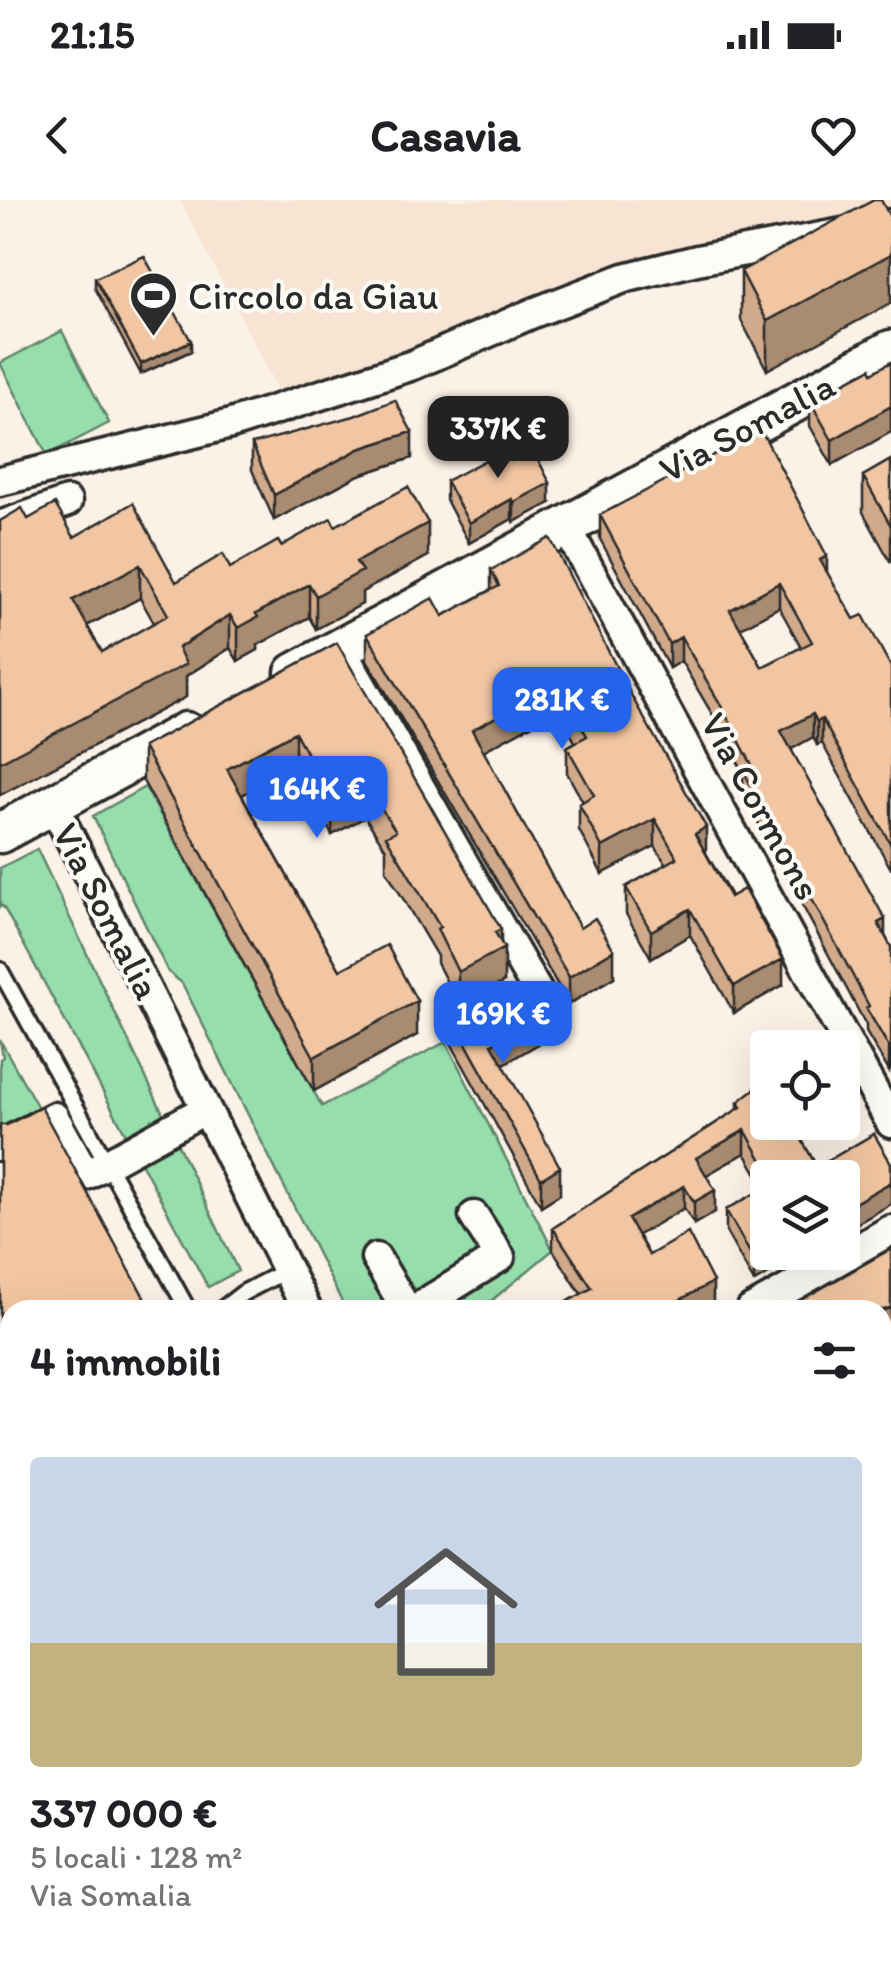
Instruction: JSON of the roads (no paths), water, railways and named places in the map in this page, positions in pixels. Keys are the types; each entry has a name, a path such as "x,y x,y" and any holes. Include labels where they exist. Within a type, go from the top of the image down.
{"street":[{"path":"0,482 231,424 414,365 608,284 697,260 891,224"},
{"name":"Via Somalia","path":"272,685 891,350"},
{"path":"0,526 67,502"},
{"name":"Via Cormons","path":"565,525 891,1123"},
{"path":"340,648 547,1008"},
{"name":"Via Somalia","path":"222,712 54,804 302,1300"},
{"path":"0,833 54,804"},
{"path":"0,1146 54,1117 86,1175 206,1109"},
{"path":"427,1300 500,1257 474,1216"},
{"path":"768,1300 891,1230"},
{"path":"376,1258 403,1300"}],"lane":[{"path":"0,970 182,1300"},
{"path":"233,1300 287,1270"}],"place":[{"name":"Circolo da Giau","path":"153,338"}]}
